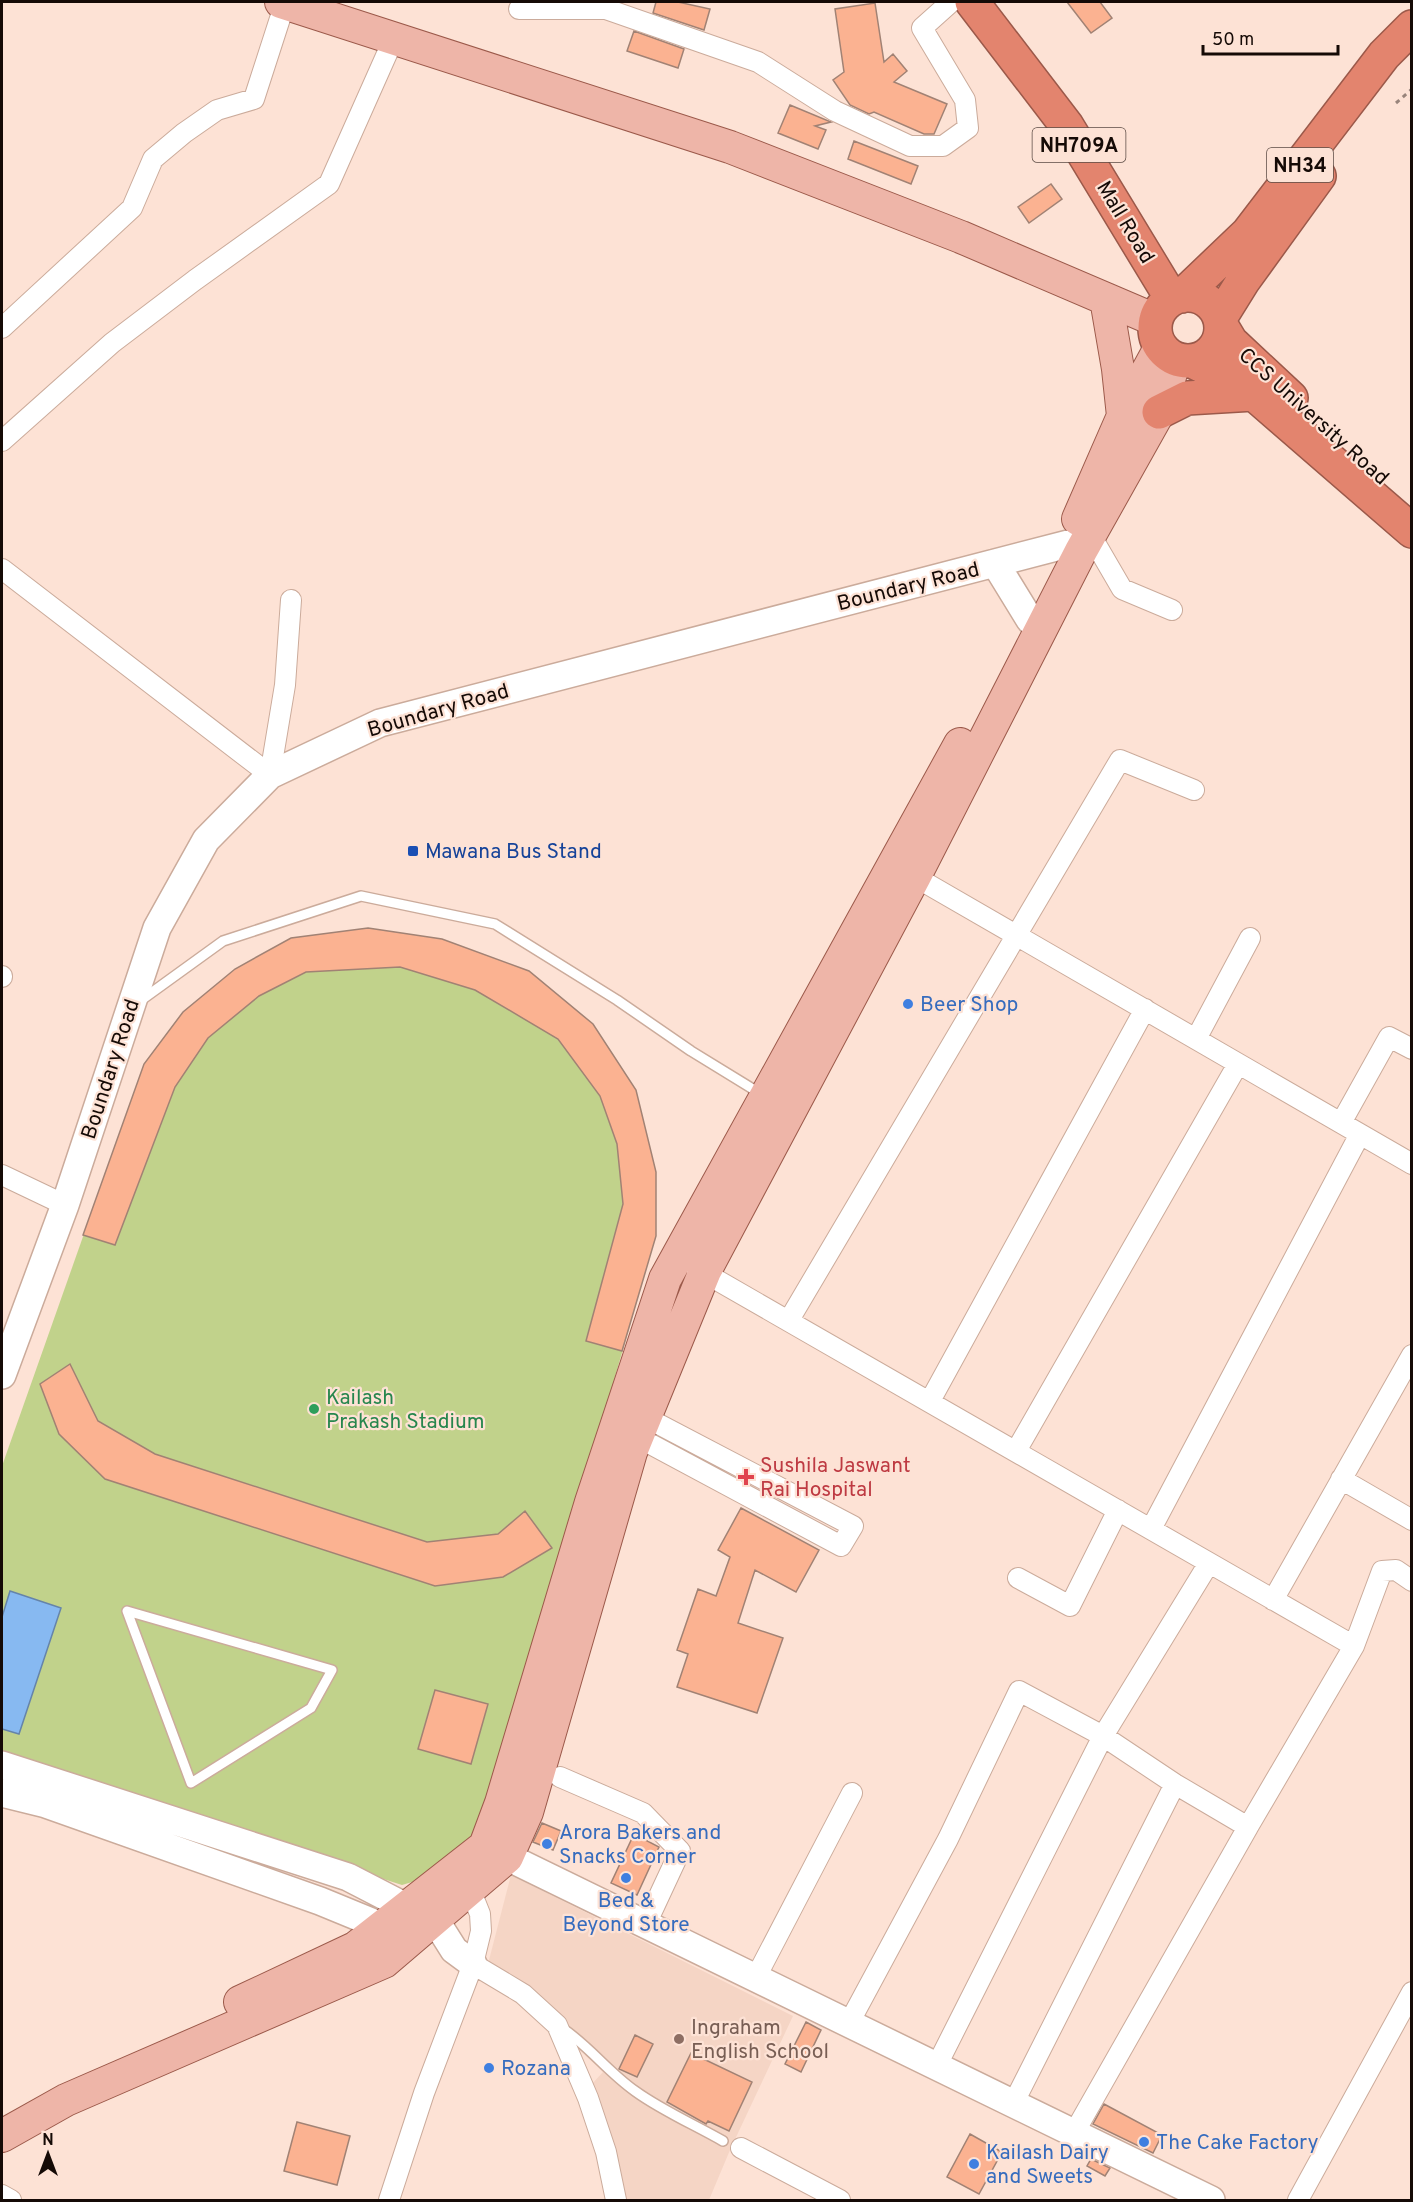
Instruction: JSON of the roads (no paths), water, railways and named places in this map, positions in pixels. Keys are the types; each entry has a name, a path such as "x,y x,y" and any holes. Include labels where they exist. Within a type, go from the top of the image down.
{"highway":[{"name":"Mall Road","path":"972,2 1067,126 1173,331"},
{"name":"NH34","path":"1173,331 1384,55 1412,27"},
{"name":"NH34","path":"1221,322 1243,281 1396,70 1412,56"},
{"name":"CCS University Road","path":"1191,295 1209,302 1232,342 1406,512 1173,331 1191,295"},
{"path":"1173,331 1211,353 1217,345 1221,322"},
{"path":"1159,412 1187,398 1254,394"}],"main road":[{"path":"283,2 729,147 961,237 1106,299 1173,331"},
{"path":"1106,299 1118,369 1123,417"},
{"path":"633,1427 705,1271 777,1104 1080,543 1159,412 1173,331"},
{"path":"1080,543 1123,417 1173,331"},
{"path":"2,2116 48,2092 408,1923 470,1889 526,1812 548,1690 631,1452 633,1427 665,1279 675,1259 777,1104"},
{"path":"2,2136 66,2100 384,1962 408,1923 496,1852"}],"street":[{"path":"2,328 132,208 153,159 217,110 254,99 283,2"},
{"path":"519,9 606,9 758,62 835,111 910,146 943,146 968,128 965,100 922,28 951,2"},
{"path":"2,441 112,343 329,184 394,38"},
{"path":"1080,543 1122,589 1172,610"},
{"name":"Boundary Road","path":"2,1375 65,1205 157,928 206,840 270,775 380,723 1080,543"},
{"path":"995,563 1036,623"},
{"path":"2,569 270,775 285,685 291,600"},
{"path":"789,1320 1120,760 1194,790"},
{"path":"903,870 1412,1164"},
{"path":"1196,1039 1250,938"},
{"path":"930,1401 1145,1009"},
{"path":"1341,1123 1389,1037 1412,1049"},
{"path":"1016,1451 1238,1064"},
{"path":"1151,1529 1360,1134"},
{"path":"2,1175 65,1205"},
{"path":"675,1259 705,1271 1354,1647"},
{"path":"1273,1600 1412,1355"},
{"path":"633,1427 853,1526 841,1546 633,1427"},
{"path":"1341,1479 1412,1520"},
{"path":"1017,1578 1070,1606 1118,1510"},
{"path":"937,2065 1103,1736 1209,1563"},
{"path":"1074,2133 1248,1827 1354,1647 1382,1571 1396,1570 1412,1581"},
{"path":"849,2023 948,1839 1019,1691 1103,1736 1175,1784 1248,1827"},
{"path":"2,1765 348,1877 408,1923"},
{"path":"560,1777 643,1813 680,1851 646,1924"},
{"path":"1013,2104 1175,1784"},
{"path":"2,1792 46,1804 320,1901 408,1923 437,1923 463,1957 523,1994 557,2025 599,2130 616,2200"},
{"path":"756,1977 852,1793"},
{"path":"496,1852 1210,2200"},
{"path":"389,2200 424,2093 463,1957 481,1931 480,1914 470,1889"},
{"path":"1298,2200 1412,1992"},
{"path":"732,2144 840,2200"},
{"path":"2,2195 11,2200"}],"lane":[{"path":"130,1007 223,941 361,896 495,924 777,1104"},
{"path":"127,1611 332,1670 311,1708 191,1783 167,1719 127,1611"},
{"path":"557,2025 580,2040 605,2066 635,2091 732,2144"}],"water":[{"path":"10,1591 61,1608 19,1734 2,1729 2,1617"}],"place":[{"name":"Mawana Bus Stand","path":"413,851"},
{"name":"Beer Shop","path":"908,1004"},
{"name":"Kailash Prakash Stadium","path":"314,1409"},
{"name":"Sushila Jaswant Rai Hospital","path":"746,1477"},
{"name":"Arora Bakers and Snacks Corner","path":"547,1844"},
{"name":"Bed & Beyond Store","path":"626,1878"},
{"name":"Ingraham English School","path":"679,2039"},
{"name":"Rozana","path":"489,2068"},
{"name":"The Cake Factory","path":"1144,2142"},
{"name":"Kailash Dairy and Sweets","path":"974,2164"}]}
